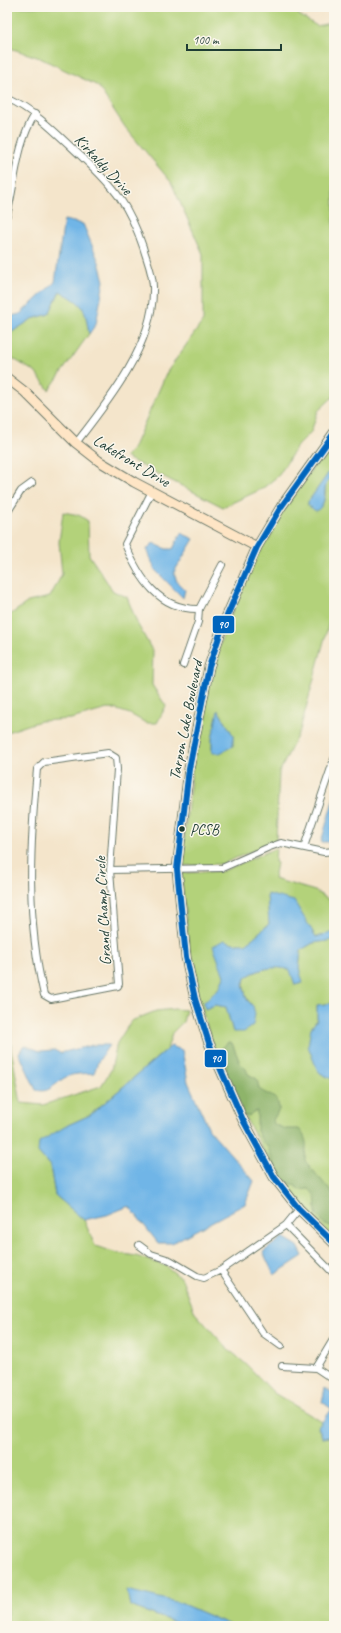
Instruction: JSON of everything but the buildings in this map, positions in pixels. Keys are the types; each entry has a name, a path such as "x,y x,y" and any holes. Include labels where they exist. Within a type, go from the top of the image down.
{"street":[{"name":"Kirkaldy Drive","path":"7,98 35,114 98,172 123,200 135,224 151,271 153,291 150,315 136,356 106,404 76,443"},
{"path":"7,215 20,147 26,129 35,114"},
{"name":"Lakefront Drive","path":"7,378 24,392 76,443 116,472 257,546"},
{"name":"Tarpon Lake Boulevard","path":"334,433 280,507 257,546 223,625 209,667 189,769 177,869 186,957 195,999 209,1043 243,1120 274,1177 299,1209 334,1243"},
{"path":"7,513 21,491 32,483"},
{"path":"152,491 126,544 132,560 152,590 165,602 188,609 199,609"},
{"path":"183,665 198,622 199,609 222,565"},
{"name":"Grand Champ Circle","path":"108,753 116,758 110,870 118,986 51,999 44,995 36,964 30,888 30,840 37,769 44,762 108,753"},
{"path":"304,847 334,759"},
{"path":"110,870 222,868 267,848 281,844 304,847 324,852 334,851"},
{"path":"140,1245 151,1254 180,1264 197,1276 204,1278 221,1270 286,1225 299,1209"},
{"path":"286,1225 334,1274"},
{"path":"221,1270 263,1333 281,1346"},
{"path":"316,1368 334,1338"},
{"path":"282,1366 316,1368 334,1380"}],"green space":[{"path":"7,7 295,7 299,15 317,26 334,22 334,396 318,411 311,432 297,446 279,475 262,489 223,507 125,457 133,449 167,372 203,321 203,254 171,182 125,127 98,86 40,58 7,47"},
{"path":"60,291 75,300 82,307 86,317 89,334 49,390 35,372 7,355 7,334 32,319 49,314"},
{"path":"334,438 334,465 308,502 308,506 319,509 324,501 326,483 334,476 334,604 300,730 279,773 276,841 222,864 181,866 192,770 212,668 226,626 260,548 283,509","holes":["219,711 233,735 233,746 212,753 212,739"]},
{"path":"63,512 79,515 88,521 89,555 113,591 127,597 137,623 153,652 152,685 166,706 157,723 146,723 130,714 111,708 71,719 40,721 7,732 7,617 28,602 50,597 62,574 59,542"},
{"path":"276,848 275,862 277,863 274,879 315,891 334,903 334,932 316,937 303,918 267,894 269,924 246,944 236,944 224,940 224,976 220,987 211,995 205,1009 215,1005 226,1007 233,1032 253,1006 245,994 245,978 254,973 273,967 284,967 293,972 302,983 299,968 301,950 313,943 334,940 334,1003 317,1005 317,1020 311,1028 318,1072 332,1079 334,1083 334,1238 300,1205 277,1175 246,1119 212,1042 198,998 190,957 181,873 223,871"},
{"path":"175,1009 186,1010 183,1022 172,1033 167,1049 90,1115 68,1125 38,1152 50,1166 55,1195 84,1220 95,1246 117,1253 136,1256 166,1266 182,1279 195,1313 226,1347 248,1366 274,1393 322,1422 318,1428 323,1438 334,1436 334,1626 233,1626 180,1603 127,1591 130,1606 185,1626 7,1626 7,1018 11,1031 11,1049 21,1103 43,1105 101,1086 111,1070 117,1043 131,1021 156,1011"},
{"path":"228,1042 232,1043 240,1063 246,1069 248,1074 257,1079 259,1089 272,1096 277,1101 279,1110 273,1120 274,1124 285,1129 299,1129 305,1138 305,1161 334,1195 334,1226 325,1225 317,1216 316,1200 309,1189 299,1190 295,1185 284,1181 275,1169 268,1147 263,1143 257,1131 257,1111 253,1112 249,1116 243,1116 235,1090 225,1071 227,1065 222,1048"}],"water":[{"path":"64,220 83,224 99,262 104,281 96,324 89,334 86,318 82,308 75,300 60,291 49,314 32,319 7,334 7,317 20,314 55,282"},
{"path":"334,465 334,476 329,479 325,488 323,503 316,511 308,506 308,502"},
{"path":"181,533 194,539 174,572 177,582 185,590 183,598 155,570 147,549 153,543 166,549 173,549"},
{"path":"218,710 233,735 233,746 220,753 212,753 212,739"},
{"path":"334,797 334,842 321,842"},
{"path":"267,894 294,901 316,937 334,932 334,940 313,943 301,950 299,968 303,983 295,985 290,970 279,968 260,970 245,978 243,985 247,1000 253,1006 255,1014 253,1025 244,1032 233,1032 226,1007 215,1005 205,1009 203,1003 220,987 224,976 213,946 224,940 236,944 246,944 269,924"},
{"path":"334,1003 331,1026 334,1033 334,1083 332,1079 318,1072 308,1046 311,1028 317,1020 317,1005"},
{"path":"24,1045 40,1051 54,1050 60,1053 93,1045 109,1045 98,1062 94,1073 76,1074 66,1077 49,1089 41,1091 36,1090 19,1053"},
{"path":"171,1046 182,1050 188,1082 209,1129 254,1181 245,1204 172,1243 158,1243 129,1206 107,1215 84,1220 55,1195 50,1166 38,1152 39,1142 68,1125 90,1115"},
{"path":"283,1237 298,1246 303,1256 274,1275 263,1252"},
{"path":"325,1388 334,1394 334,1436 323,1438 318,1427 332,1409 322,1402"},
{"path":"127,1590 180,1603 233,1626 185,1626 130,1606"}],"transit line":[{"name":"90","path":"334,433 281,507 257,547 223,625 209,667 189,769 177,869 186,957 195,999 209,1043 243,1120 274,1177 299,1209 334,1243"}],"place":[{"name":"PCSB","path":"182,829"}]}
